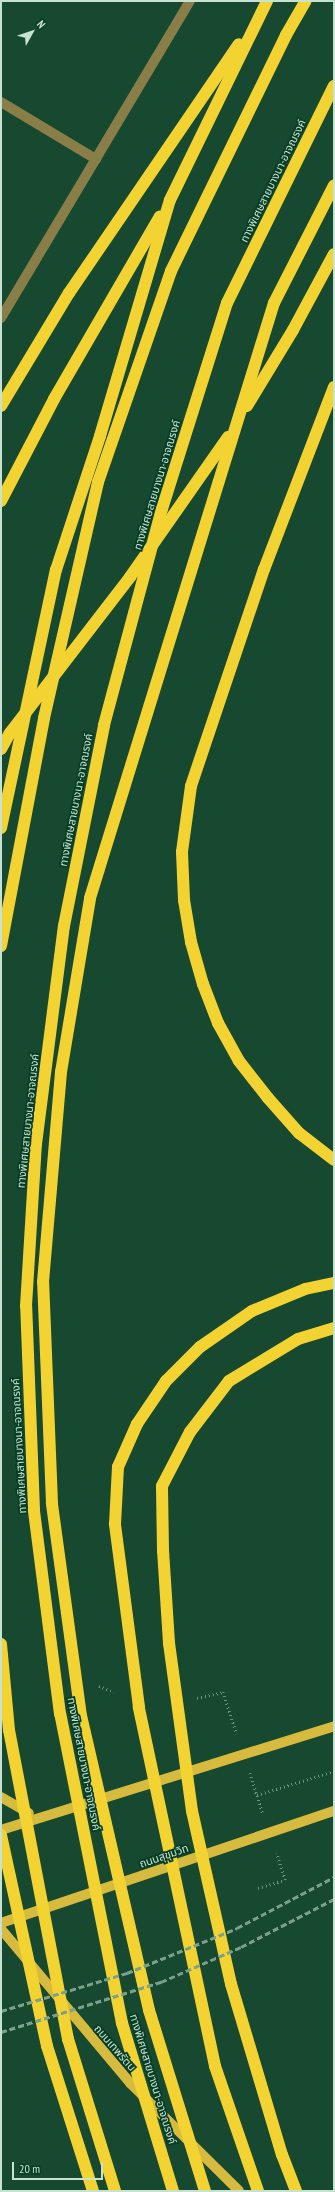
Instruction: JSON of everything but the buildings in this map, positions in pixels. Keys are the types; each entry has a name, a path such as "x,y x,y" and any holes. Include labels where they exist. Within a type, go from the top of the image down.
{"highway":[{"path":"1,946 44,718 98,482 171,271 286,35 306,1"},
{"path":"1,501 54,398 170,200 265,5"},
{"path":"1,406 69,293 265,5"},
{"name":"ทางพิเศษสายบางนา-อาจณรงค์","path":"173,2191 122,2023 60,1714 34,1510 26,1306 36,1144 68,910 104,725 162,508 227,303 334,86"},
{"path":"205,2191 149,2010 81,1716 52,1503 43,1282 60,1072 90,898 274,303 334,185"},
{"path":"1,828 56,570 100,436 170,200"},
{"path":"1,749 10,733 130,577 218,454 293,330 334,254"},
{"path":"334,387 264,569 192,786 182,852 184,900 191,942 202,984 218,1023 238,1061 268,1098 299,1133 334,1160"},
{"path":"258,2191 215,2066 139,1707 116,1524 118,1468 137,1424 162,1387 200,1347 252,1311 305,1289 334,1283"},
{"path":"296,2191 282,2155 231,1984 192,1811 169,1643 163,1551 162,1486 190,1432 229,1381 298,1339 334,1328"},
{"path":"1,1644 8,1730 68,2039 115,2191"},
{"path":"1,1835 47,2046 93,2191"}],"main road":[{"path":"1,1830 334,1726"},
{"path":"1,1797 39,1818"},
{"name":"ถนนสุขุมวิท","path":"1,1923 334,1811"},
{"name":"ถนนเทพรัตน","path":"1,1929 130,2083 239,2191"}],"lane":[{"path":"1,318 190,1"},
{"path":"1,102 96,159"}],"path":[{"path":"192,1700 223,1692 238,1736"},
{"path":"247,1765 264,1816"},
{"path":"257,1795 334,1771"},
{"path":"258,1888 285,1880 276,1851"}],"railway":[{"path":"1,2011 127,1973 237,1928 334,1877"},
{"path":"1,2032 161,1982 241,1947 334,1899"}]}
